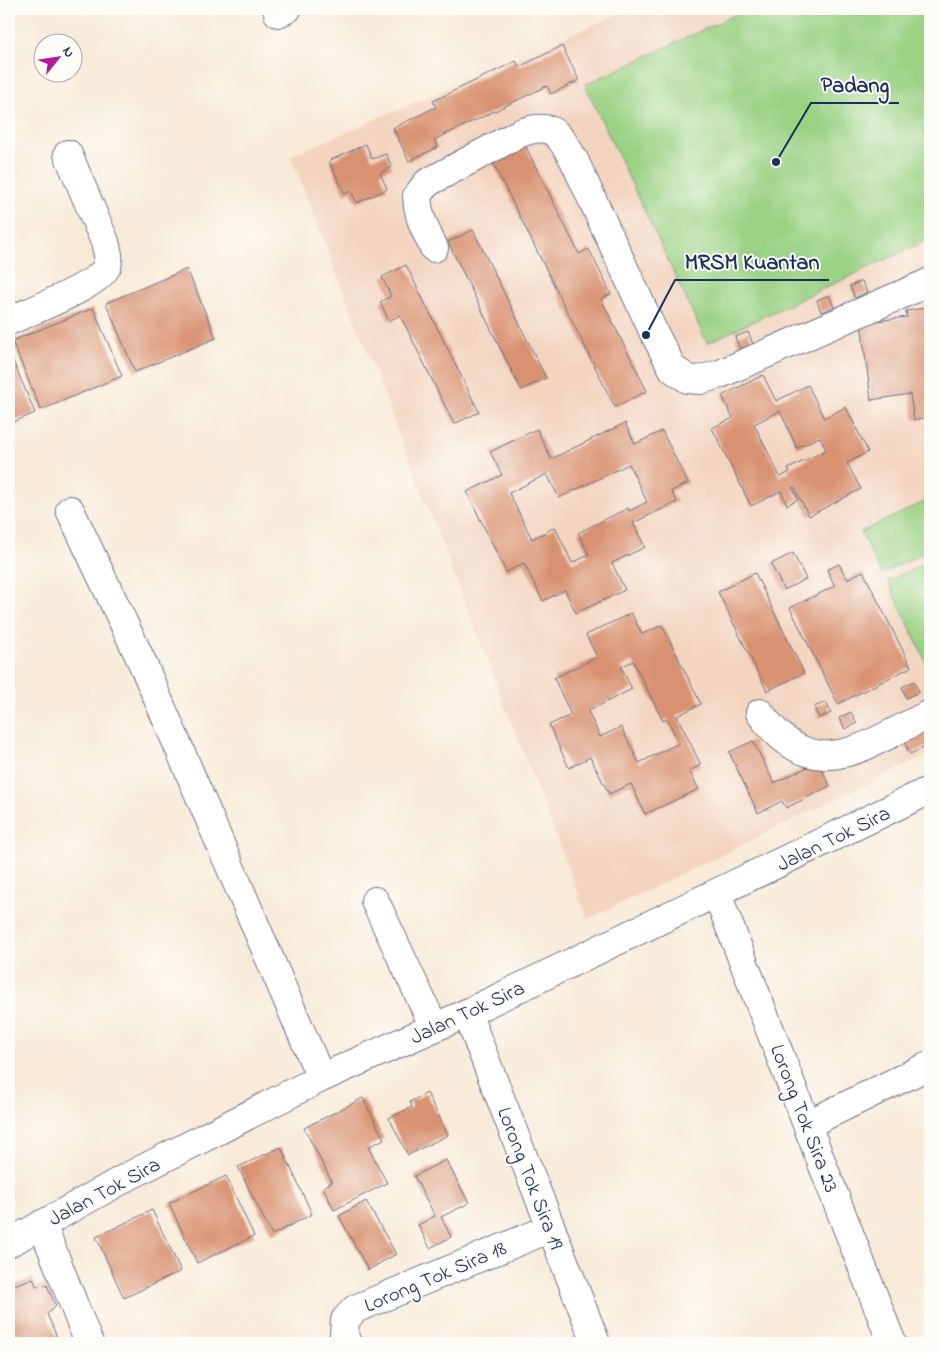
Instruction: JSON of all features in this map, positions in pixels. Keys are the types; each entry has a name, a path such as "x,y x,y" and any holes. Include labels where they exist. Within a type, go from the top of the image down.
{"street":[{"path":"434,248 420,222 417,208 417,196 427,183 520,133 536,127 552,130 563,140 654,334 673,369 688,379 700,380 720,374 930,282"},
{"path":"9,320 80,288 100,274 106,266 108,256 105,242 68,154"},
{"path":"70,510 142,662 321,1078"},
{"path":"760,713 775,733 793,747 823,756 852,751 930,714"},
{"name":"Jalan Tok Sira","path":"9,1243 144,1168 321,1078 467,1013 930,790"},
{"name":"Lorong Tok Sira 23","path":"717,894 892,1343"},
{"path":"375,901 434,1028"},
{"name":"Lorong Tok Sira 19","path":"467,1013 596,1343"},
{"path":"808,1124 930,1066"},
{"path":"42,1224 90,1343"},
{"name":"Lorong Tok Sira 18","path":"347,1343 344,1335 345,1320 356,1309 551,1228"}],"shaded area":[{"path":"630,9 930,9 930,754 588,919 291,156"}],"green space":[{"path":"747,9 930,9 930,239 707,343 585,85"},
{"path":"930,499 930,550 881,574 861,532"},
{"path":"930,561 930,670 888,581"}],"building":[{"path":"562,46 579,80 551,94 547,86 434,140 438,147 409,161 393,128 436,107 433,101 516,61 519,67"},
{"path":"524,143 579,254 589,249 611,294 601,299 647,391 615,407 491,159"},
{"path":"366,144 372,159 386,154 392,167 380,173 387,189 357,203 351,191 345,194 329,161"},
{"path":"473,230 546,378 521,390 448,242"},
{"path":"406,265 479,412 454,424 400,315 389,321 380,302 391,296 382,277"},
{"path":"187,269 216,338 135,372 106,303"},
{"path":"862,281 867,292 855,298 850,286"},
{"path":"829,295 834,307 821,312 817,300"},
{"path":"930,307 930,417 914,420 910,394 871,400 861,323 907,317 906,311"},
{"path":"93,308 122,376 41,410 12,341"},
{"path":"748,332 753,344 740,349 735,337"},
{"path":"9,351 35,413 9,424"},
{"path":"763,375 776,401 808,385 824,418 846,407 868,452 847,463 861,489 809,516 794,487 792,488 798,499 787,505 781,491 751,506 712,428 733,418 722,396","holes":["780,411 797,448 820,437 826,450 788,469 790,472 780,477 754,424"]},
{"path":"625,423 635,444 662,431 688,483 671,491 677,502 633,523 645,547 612,563 625,590 576,613 565,590 543,601 524,563 506,572 467,492 502,475 490,452 537,429 551,459","holes":["629,464 647,502 629,511 628,508 578,533 589,555 572,563 555,527 532,539 509,493 547,474 559,498"]},
{"path":"793,553 806,579 784,590 771,564"},
{"path":"839,564 847,579 863,571 911,667 838,704 790,608 835,586 827,570"},
{"path":"755,573 804,673 767,691 718,592"},
{"path":"631,613 642,634 662,625 701,704 677,716 701,765 689,771 699,789 645,814 631,784 609,794 590,757 569,768 549,725 571,715 554,678 597,657 586,635","holes":["633,661 663,721 667,719 679,743 639,763 621,727 600,737 588,711 632,689 621,667"]},
{"path":"914,681 919,692 906,698 902,687"},
{"path":"826,702 831,713 819,718 814,707"},
{"path":"851,712 857,723 845,729 839,718"},
{"path":"930,724 930,745 910,754 902,737"},
{"path":"753,741 774,783 818,762 830,786 786,808 782,801 758,813 729,752"},
{"path":"427,1093 448,1135 408,1155 389,1118 412,1107 410,1102"},
{"path":"363,1098 384,1139 368,1147 387,1183 334,1210 323,1187 332,1182 304,1128"},
{"path":"281,1147 312,1214 272,1235 238,1167"},
{"path":"446,1160 469,1203 441,1217 451,1237 430,1248 418,1225 435,1216 414,1176"},
{"path":"226,1176 254,1236 197,1263 169,1203"},
{"path":"366,1201 396,1254 368,1270 339,1216"},
{"path":"152,1210 181,1271 124,1298 96,1237"},
{"path":"33,1278 36,1286 47,1285 56,1306 47,1314 59,1342 9,1343 9,1287"}],"place":[{"name":"Padang","path":"776,162"},
{"name":"MRSM Kuantan","path":"646,335"}]}
